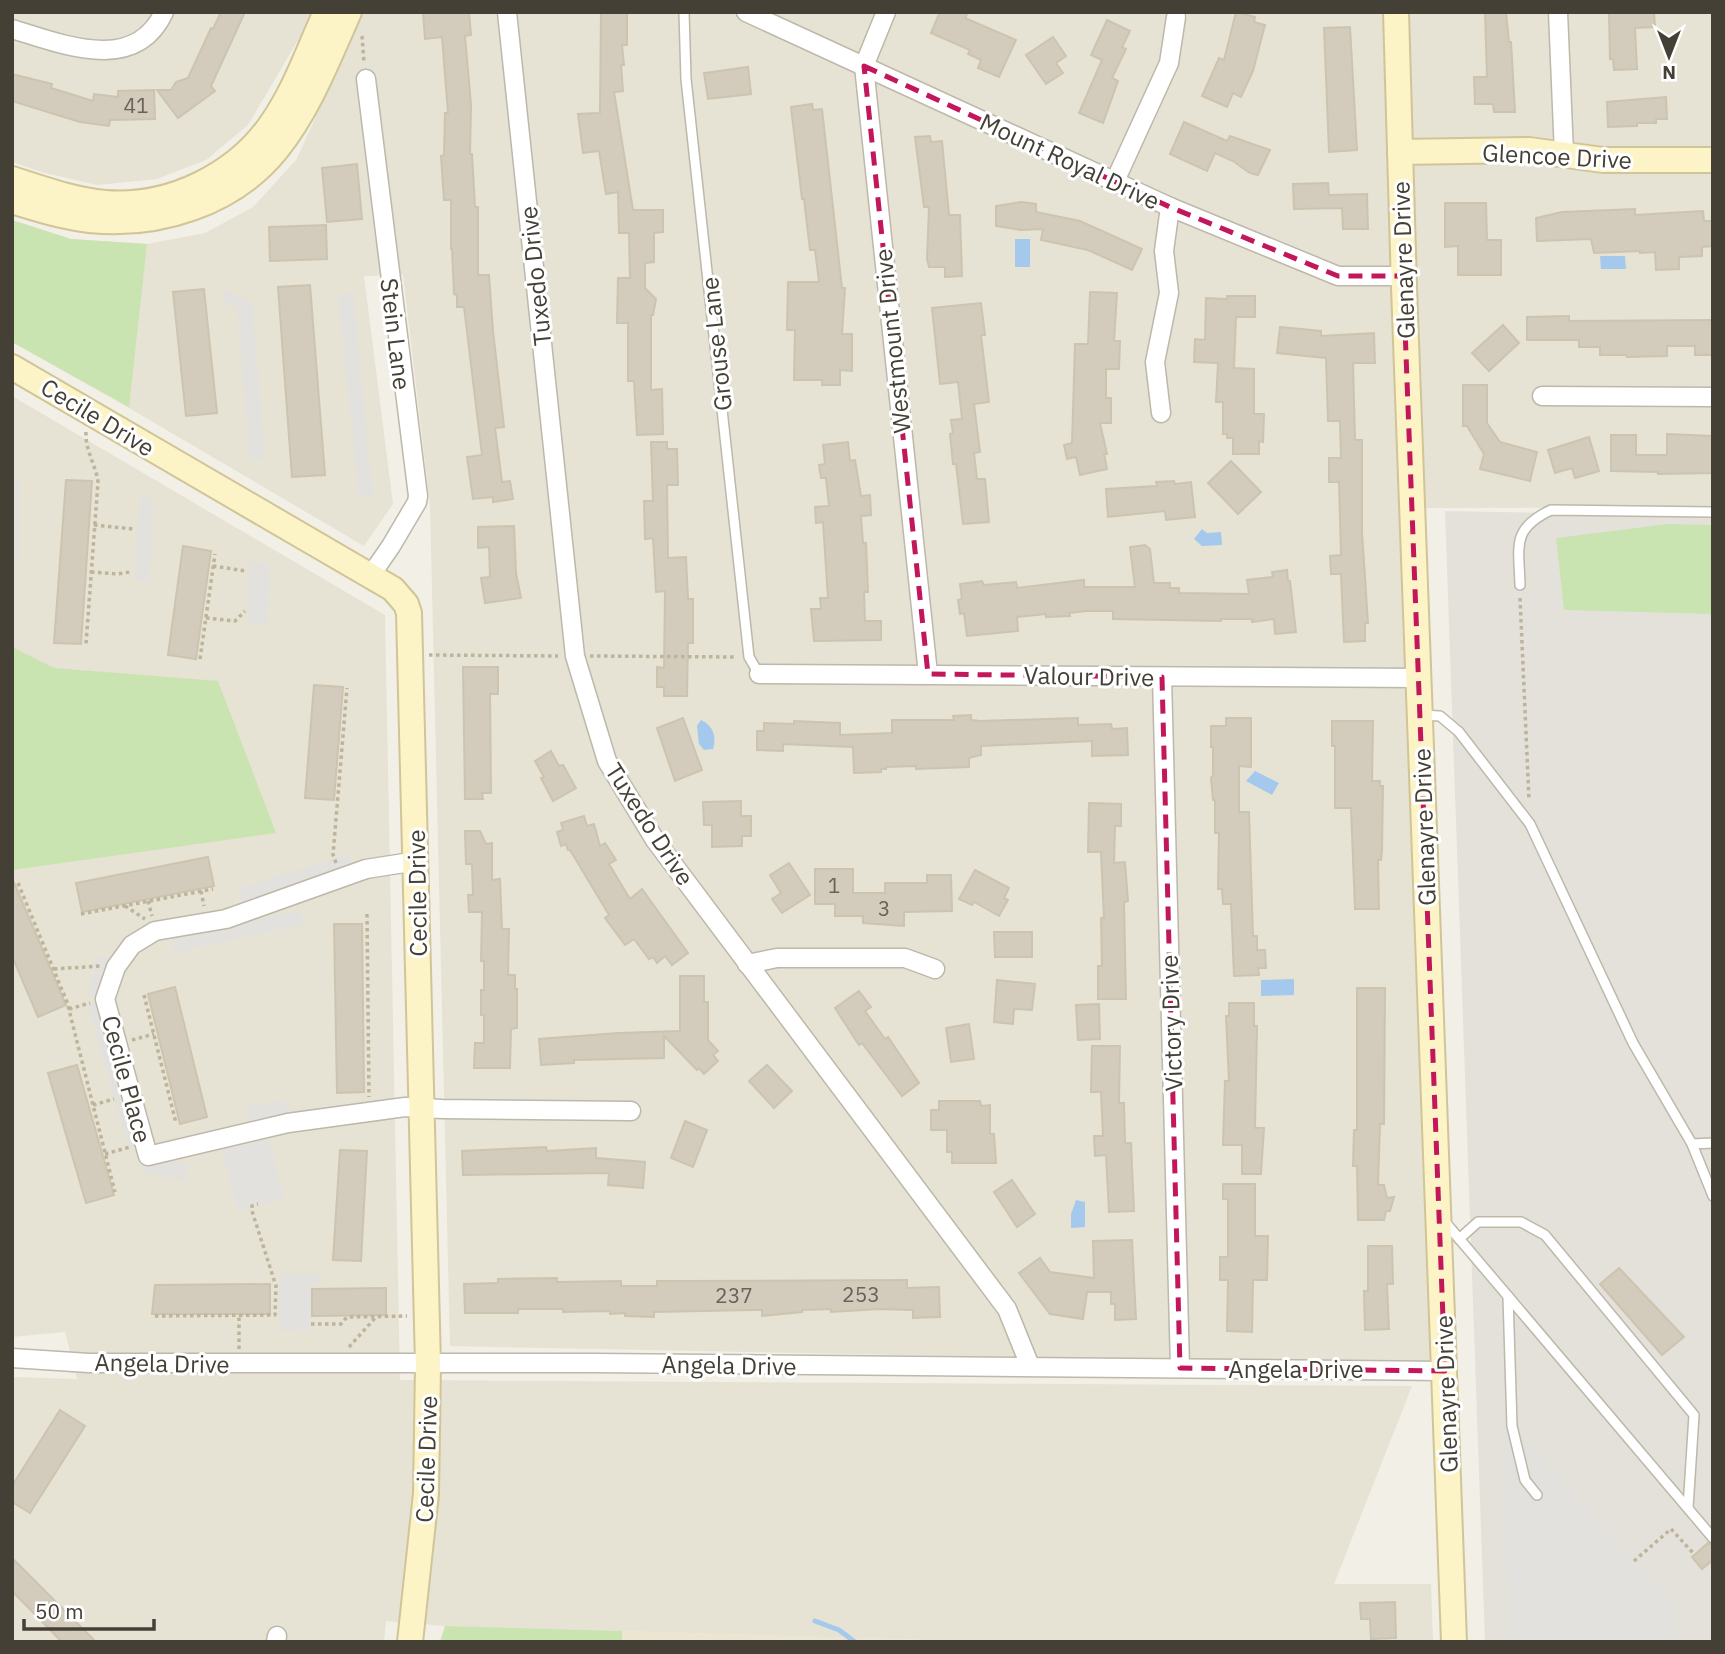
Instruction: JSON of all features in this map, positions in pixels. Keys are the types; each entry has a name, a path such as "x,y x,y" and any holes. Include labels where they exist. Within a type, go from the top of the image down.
{"street":[{"path":"12,29 66,45 116,50 132,46 144,38 155,28 164,12"},
{"path":"12,179 68,197 108,203 155,199 207,181 237,161 274,122 326,12"},
{"name":"Tuxedo Drive","path":"507,12 575,656 607,761 655,840 1007,1309 1030,1366"},
{"name":"Mount Royal Drive","path":"746,12 1170,206 1338,276 1403,276"},
{"name":"Westmount Drive","path":"886,12 864,66 928,674"},
{"name":"Glenayre Drive","path":"1396,12 1403,276 1454,1642"},
{"path":"1558,12 1564,155"},
{"path":"1115,181 1169,63 1176,17"},
{"path":"12,201 66,216 113,221 180,212 223,195 261,167 289,132 355,18"},
{"name":"Stein Lane","path":"366,79 418,496 391,546 371,575"},
{"name":"Glencoe Drive","path":"1400,152 1529,150 1603,160 1713,160"},
{"path":"1161,413 1155,362 1169,293 1164,251 1170,206"},
{"name":"Cecile Drive","path":"12,367 371,575 393,589 406,604 411,626 412,654 420,1107 428,1365 426,1494 410,1642"},
{"path":"1542,396 1713,397"},
{"name":"Valour Drive","path":"759,674 1418,678"},
{"name":"Victory Drive","path":"1162,677 1180,1368"},
{"name":"Cecile Place","path":"417,861 366,869 226,919 155,931 132,945 116,967 105,999 148,1156 288,1123 405,1107 631,1111"},
{"path":"747,964 777,958 905,958 935,969"},
{"name":"Angela Drive","path":"12,1358 89,1363 596,1363 1445,1371"}],"lane":[{"name":"Grouse Lane","path":"684,12 686,79 749,657 759,674"},
{"path":"1520,585 1519,542 1522,534 1534,519 1551,510 1713,512"},
{"path":"1420,715 1440,716 1460,732 1530,824 1633,1043 1692,1144 1713,1196"},
{"path":"1692,1144 1713,1143"},
{"path":"1439,1215 1713,1538"},
{"path":"1459,1239 1478,1222 1521,1223 1545,1235 1693,1415 1688,1508"},
{"path":"1508,1296 1512,1426 1525,1480 1537,1495"}],"path":[{"path":"355,18 366,79"},
{"path":"86,429 86,445 97,473 86,644"},
{"path":"94,525 132,528"},
{"path":"200,659 215,554"},
{"path":"213,566 246,571"},
{"path":"91,572 130,572"},
{"path":"1520,585 1530,824"},
{"path":"206,618 235,621 245,611"},
{"path":"412,654 537,656"},
{"path":"575,656 749,657"},
{"path":"334,857 347,688"},
{"path":"18,883 69,1009 115,1192"},
{"path":"81,914 214,889"},
{"path":"201,891 204,906"},
{"path":"148,901 150,909"},
{"path":"125,906 153,924"},
{"path":"367,914 369,1101"},
{"path":"54,970 94,966"},
{"path":"144,995 176,1124"},
{"path":"69,1009 89,1003"},
{"path":"134,1040 154,1034"},
{"path":"93,1105 113,1100"},
{"path":"105,1154 127,1148"},
{"path":"155,1316 272,1316 276,1311 276,1286 252,1211 252,1206 258,1204"},
{"path":"239,1316 239,1349"},
{"path":"311,1324 341,1324 347,1317 409,1316"},
{"path":"347,1350 376,1317"},
{"path":"1634,1561 1671,1529 1695,1555"}],"highlighted area":[{"path":"864,66 1170,207 1338,276 1403,276 1445,1371 1180,1368 1162,677 928,674"}],"shaded area":[{"path":"12,12 310,12 301,35 248,125 206,160 157,179 97,185 12,162"},
{"path":"364,12 1386,12 1432,1363 450,1346 430,505 403,275 364,276 393,504 364,546 12,342 12,220 71,239 147,244 205,233 253,207 296,160"},
{"path":"1400,12 1713,12 1713,507 1419,508"},
{"path":"223,289 252,303 265,458 250,460 237,308 224,302"},
{"path":"353,293 373,496 359,498 338,295"},
{"path":"12,396 385,615 400,1380 1412,1386 1334,1584 1431,1584 1433,1642 999,1642 445,1626 386,1621 384,1642 12,1642 12,1377 77,1379 65,1332 12,1337"},
{"path":"12,478 20,478 18,559 12,559"},
{"path":"140,498 154,499 149,581 134,580"},
{"path":"1445,511 1713,516 1713,1642 1485,1642"},
{"path":"250,562 269,563 268,624 248,623"},
{"path":"349,854 353,867 242,903 238,889"},
{"path":"300,910 304,924 174,953 171,938"},
{"path":"97,957 113,957 97,997 88,997"},
{"path":"99,999 140,1142 129,1149 88,1005"},
{"path":"286,1100 289,1115 248,1122 246,1107"},
{"path":"268,1137 284,1199 238,1211 222,1149"},
{"path":"145,1155 189,1165 185,1181 142,1172"},
{"path":"279,1274 319,1274 319,1283 311,1283 311,1331 279,1330"},
{"path":"1505,1418 1673,1604 1673,1642 1509,1642"},
{"path":"445,1626 999,1642 440,1642"}],"green space":[{"path":"12,220 71,239 147,244 129,407 12,342"},
{"path":"1668,524 1713,525 1713,614 1564,610 1556,538"},
{"path":"12,647 54,668 218,681 276,833 12,870"},
{"path":"445,1626 622,1631 622,1642 440,1642"}],"water":[{"path":"1015,239 1030,239 1030,267 1015,267"},
{"path":"1600,256 1625,256 1626,269 1601,269"},
{"path":"1202,529 1207,533 1221,532 1222,545 1202,546 1194,539"},
{"path":"701,720 713,732 713,749 704,750 699,744 697,726"},
{"path":"1255,771 1279,783 1272,795 1246,781"},
{"path":"1294,979 1294,995 1261,996 1261,980"},
{"path":"1076,1200 1085,1202 1085,1227 1071,1228 1071,1214"}],"building":[{"path":"221,12 245,12 211,86 215,91 178,118 157,90 171,90 176,82 188,78"},
{"path":"423,12 469,12 471,35 465,36 471,105 470,154 475,207 478,207 478,275 489,275 504,427 495,428 502,482 510,481 513,499 493,502 493,497 473,499 467,457 482,455 464,307 457,307 457,295 454,294 451,200 444,200 441,156 444,155 445,113 448,113 442,37 425,39"},
{"path":"601,12 627,12 627,45 622,45 623,91 614,92 633,210 663,210 663,232 654,233 654,262 645,263 645,288 656,299 651,315 651,390 662,389 663,434 637,435 634,381 628,381 628,323 617,323 618,278 630,278 629,233 619,233 618,192 606,194 599,151 583,153 578,114 600,113"},
{"path":"940,12 968,12 965,18 1016,40 999,77 978,68 981,60 968,54 970,50 931,33"},
{"path":"1236,12 1255,17 1254,22 1265,25 1253,71 1241,97 1233,93 1227,107 1202,96 1219,58 1224,60"},
{"path":"1485,12 1506,12 1511,42 1515,112 1494,112 1493,104 1475,104 1474,77 1487,77"},
{"path":"1654,12 1655,27 1635,28 1637,69 1614,70 1613,59 1610,59 1609,13"},
{"path":"1107,20 1130,31 1122,47 1126,49 1112,78 1118,81 1103,123 1079,113 1102,60 1091,55"},
{"path":"1350,27 1357,150 1329,152 1324,28"},
{"path":"1053,37 1066,56 1056,63 1063,73 1046,84 1026,55"},
{"path":"748,67 751,94 708,99 704,73"},
{"path":"12,74 52,84 51,88 93,101 94,94 118,97 118,91 154,90 155,119 110,120 109,126 80,122 12,101"},
{"path":"1666,97 1667,119 1656,119 1656,123 1637,123 1637,126 1608,127 1607,102"},
{"path":"812,104 813,110 822,109 842,288 845,288 842,334 852,334 852,371 840,370 840,385 822,385 822,380 794,380 795,330 787,330 788,282 819,282 815,250 810,250 791,107"},
{"path":"1184,122 1227,141 1230,136 1270,150 1258,175 1215,153 1207,171 1170,154"},
{"path":"930,136 931,142 942,141 949,215 960,215 962,276 945,277 945,267 929,267 927,259 929,207 924,207 915,137"},
{"path":"357,164 362,219 327,222 322,168"},
{"path":"1328,183 1329,195 1367,194 1368,229 1343,229 1342,208 1294,209 1293,184"},
{"path":"1021,202 1036,204 1036,212 1080,221 1142,249 1132,270 1088,250 1041,240 1043,229 1021,230 996,226 996,206"},
{"path":"1445,203 1486,203 1487,240 1501,240 1501,275 1458,275 1458,246 1445,247"},
{"path":"1635,209 1635,215 1703,211 1704,221 1713,221 1713,246 1702,247 1702,256 1679,257 1679,269 1656,270 1655,252 1594,253 1591,239 1537,241 1536,218 1562,212"},
{"path":"326,225 327,259 270,261 269,227"},
{"path":"310,285 325,475 292,477 278,287"},
{"path":"204,289 217,413 186,416 173,292"},
{"path":"1090,292 1117,293 1114,341 1120,341 1119,369 1106,369 1106,398 1111,398 1111,423 1100,423 1107,454 1104,454 1107,469 1080,475 1076,457 1067,459 1064,445 1072,443 1075,344 1088,344"},
{"path":"1227,296 1255,296 1255,317 1236,317 1234,368 1254,369 1254,414 1264,414 1263,442 1259,441 1259,454 1233,454 1233,438 1227,438 1227,434 1223,434 1223,402 1216,402 1218,363 1194,362 1195,339 1205,340 1206,298 1227,299"},
{"path":"981,303 985,335 981,335 989,402 974,404 980,452 974,453 977,479 985,479 989,522 963,524 950,434 953,433 951,420 962,419 958,382 940,384 932,308"},
{"path":"1569,316 1569,321 1713,320 1713,355 1695,355 1695,346 1667,346 1667,356 1600,355 1600,347 1579,347 1579,340 1527,340 1527,317"},
{"path":"1503,325 1519,343 1489,371 1472,353"},
{"path":"1280,327 1321,331 1321,336 1374,333 1375,363 1353,363 1355,440 1362,440 1362,532 1368,623 1365,623 1365,641 1344,642 1341,574 1331,574 1330,556 1341,555 1339,482 1329,482 1329,458 1341,458 1340,421 1328,421 1326,358 1277,353"},
{"path":"1463,385 1487,385 1487,423 1500,442 1537,452 1530,481 1480,469 1484,454 1467,426 1463,426"},
{"path":"1667,434 1713,436 1713,473 1611,471 1611,435 1636,435 1636,455 1667,455"},
{"path":"1589,437 1599,471 1575,478 1572,468 1555,473 1548,450"},
{"path":"651,442 667,442 667,449 677,449 678,485 667,485 668,558 686,557 688,599 693,599 693,643 688,643 687,696 664,696 664,687 657,687 657,667 664,668 665,591 656,592 653,538 645,539 644,501 653,501"},
{"path":"848,442 850,461 855,460 861,496 870,495 871,515 861,516 863,543 866,543 868,592 864,592 865,621 881,621 881,640 814,641 811,609 821,609 820,598 828,598 823,522 816,523 815,507 829,506 826,478 821,478 819,465 825,464 823,445"},
{"path":"1231,461 1261,492 1238,514 1208,483"},
{"path":"66,480 92,481 81,644 54,643"},
{"path":"1174,481 1175,484 1191,482 1195,517 1166,520 1165,511 1108,517 1106,489 1157,486 1156,482"},
{"path":"514,526 516,573 521,598 485,603 481,578 490,577 489,547 478,548 478,527"},
{"path":"1145,545 1150,549 1154,583 1170,583 1170,588 1179,588 1179,593 1249,594 1247,580 1273,577 1272,572 1287,570 1296,632 1275,634 1274,619 1252,622 1252,619 1113,619 1113,611 1086,611 1069,613 1070,616 1046,617 1046,614 1017,617 1018,631 967,636 964,613 960,614 958,600 962,599 960,584 982,581 984,585 1016,582 1017,588 1084,580 1084,587 1135,587 1130,547"},
{"path":"183,546 211,551 196,659 168,655"},
{"path":"463,667 498,667 498,694 490,694 491,793 482,793 483,799 465,799"},
{"path":"314,685 343,687 334,800 305,798"},
{"path":"971,715 971,720 980,721 1078,718 1078,725 1111,724 1112,729 1127,728 1128,755 1092,756 1092,741 981,746 981,755 969,758 969,767 886,767 881,769 881,772 854,773 853,747 783,744 783,751 757,750 757,731 764,731 764,723 840,723 840,735 892,733 892,720 954,720 953,716"},
{"path":"683,718 702,770 675,781 657,728"},
{"path":"1226,718 1251,718 1251,767 1239,766 1239,812 1249,812 1253,936 1257,936 1257,950 1265,950 1266,968 1258,968 1259,975 1234,976 1231,904 1223,904 1222,889 1218,889 1219,833 1215,833 1211,726 1226,726"},
{"path":"1332,721 1373,721 1372,781 1380,781 1380,786 1383,786 1382,850 1381,860 1378,860 1379,909 1355,909 1351,808 1335,808 1335,746 1332,746"},
{"path":"551,751 559,766 563,765 576,788 553,801 535,761"},
{"path":"741,801 741,816 751,816 751,836 742,836 742,846 712,847 712,825 704,825 703,802"},
{"path":"1089,803 1121,804 1121,826 1115,826 1114,863 1125,862 1128,901 1124,902 1126,999 1098,999 1098,966 1102,966 1101,918 1104,918 1101,852 1088,852"},
{"path":"584,816 587,826 594,824 600,846 605,843 616,860 609,864 630,899 642,889 688,953 672,965 665,956 657,963 653,957 649,959 634,939 625,945 605,918 609,915 570,850 566,844 561,846 557,832 563,830 561,823"},
{"path":"465,831 480,831 486,844 492,843 492,880 500,879 502,929 509,929 508,975 515,975 517,989 517,1028 511,1029 510,1068 474,1068 475,1043 484,1043 481,990 484,990 484,961 481,961 482,912 469,912 468,895 473,895 472,864 466,864"},
{"path":"208,857 214,886 82,912 76,883"},
{"path":"789,863 810,895 782,913 772,899 781,893 770,875"},
{"path":"815,869 853,869 853,893 885,893 885,883 927,883 927,875 951,875 952,911 904,912 904,926 863,923 863,916 835,916 835,904 815,904"},
{"path":"975,870 1009,888 1004,898 1008,900 999,916 974,902 972,905 959,899"},
{"path":"12,878 66,1005 38,1017 12,956"},
{"path":"334,924 362,924 364,1092 337,1093"},
{"path":"994,932 1032,932 1032,957 995,957"},
{"path":"680,976 704,976 704,1002 708,1002 708,1040 718,1051 713,1055 718,1061 704,1074 664,1036 664,1058 574,1060 574,1063 541,1065 539,1039 680,1031"},
{"path":"997,980 1035,984 1032,1010 1014,1009 1013,1024 994,1022"},
{"path":"175,987 207,1117 180,1124 148,994"},
{"path":"1357,988 1385,988 1384,1124 1380,1124 1378,1185 1384,1185 1387,1198 1394,1197 1384,1220 1358,1220 1357,1166 1353,1166 1354,1130 1357,1130"},
{"path":"859,991 871,1007 865,1011 885,1039 888,1037 919,1083 902,1096 862,1043 859,1045 835,1008"},
{"path":"1229,1003 1254,1003 1254,1026 1257,1026 1255,1128 1264,1128 1261,1174 1242,1174 1242,1145 1223,1145 1225,1081 1229,1081 1226,1016 1229,1016"},
{"path":"1099,1004 1100,1039 1078,1040 1076,1005"},
{"path":"969,1024 974,1059 951,1062 946,1028"},
{"path":"1092,1046 1120,1046 1119,1103 1124,1103 1125,1143 1131,1143 1134,1211 1109,1212 1106,1155 1095,1156 1094,1136 1103,1136 1101,1092 1091,1092"},
{"path":"77,1065 114,1195 86,1203 48,1073"},
{"path":"767,1065 792,1091 774,1108 749,1081"},
{"path":"939,1101 980,1101 981,1106 990,1105 990,1134 994,1134 996,1163 952,1163 952,1152 947,1152 947,1130 931,1130 931,1110 939,1110"},
{"path":"685,1121 707,1130 693,1167 671,1158"},
{"path":"546,1147 547,1151 596,1148 596,1158 645,1162 643,1188 608,1185 609,1173 463,1175 462,1151"},
{"path":"340,1150 367,1151 361,1261 333,1260"},
{"path":"1012,1180 1035,1214 1017,1227 994,1192"},
{"path":"1223,1184 1255,1184 1255,1236 1268,1236 1267,1280 1253,1280 1252,1332 1227,1331 1228,1280 1220,1280 1220,1257 1228,1257 1228,1199 1223,1199"},
{"path":"1132,1240 1136,1319 1115,1320 1115,1304 1111,1304 1111,1292 1087,1292 1083,1319 1050,1314 1019,1273 1040,1258 1050,1272 1094,1278 1093,1241"},
{"path":"1368,1246 1392,1246 1393,1284 1387,1284 1389,1329 1365,1330 1364,1291 1368,1291"},
{"path":"1619,1268 1684,1337 1662,1355 1600,1284"},
{"path":"557,1278 557,1282 621,1281 621,1286 657,1286 657,1281 907,1280 907,1288 939,1287 940,1317 913,1318 913,1310 880,1309 831,1312 831,1309 802,1310 762,1316 762,1310 654,1312 654,1317 610,1314 610,1311 563,1312 563,1309 518,1309 518,1313 465,1313 464,1284 498,1283 498,1279"},
{"path":"270,1284 270,1314 152,1314 155,1285"},
{"path":"386,1288 386,1315 312,1316 312,1289"},
{"path":"60,1410 85,1426 30,1513 12,1502 12,1486"},
{"path":"1708,1543 1713,1545 1713,1560 1702,1569 1692,1557"},
{"path":"12,1558 96,1642 62,1642 12,1591"},
{"path":"1395,1602 1396,1638 1371,1639 1370,1619 1361,1619 1360,1603"}],"waterway":[{"path":"815,1621 839,1630 855,1642"}]}
